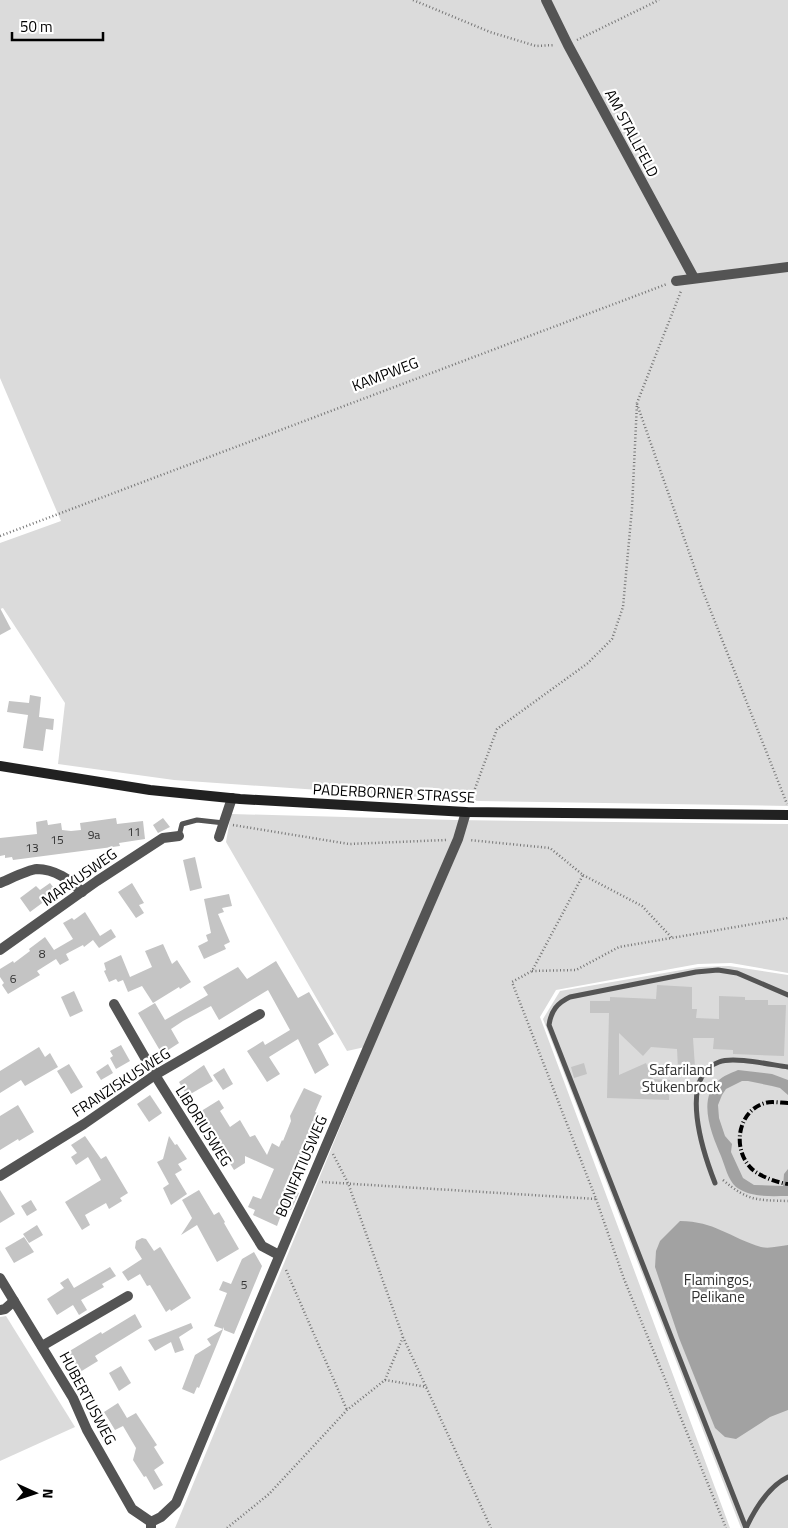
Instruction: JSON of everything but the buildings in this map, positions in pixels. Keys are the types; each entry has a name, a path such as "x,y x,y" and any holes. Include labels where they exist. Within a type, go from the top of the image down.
{"main road":[{"name":"PADERBORNER STRASSE","path":"0,766 150,790 232,798 466,812 788,815"}],"street":[{"name":"AM STALLFELD","path":"546,0 568,45 694,278"},
{"path":"676,280 788,267"},
{"path":"219,837 232,798"},
{"name":"BONIFATIUSWEG","path":"151,1525 176,1503 279,1255 328,1144 360,1063 458,840 466,812"},
{"name":"MARKUSWEG","path":"0,950 163,838 179,836"},
{"path":"0,883 36,869 55,872 74,883 82,892"},
{"name":"LIBORIUSWEG","path":"114,1004 155,1075 262,1246 279,1255"},
{"name":"FRANZISKUSWEG","path":"0,1176 84,1124 155,1075 260,1014"},
{"name":"HUBERTUSWEG","path":"0,1278 73,1398 87,1430 132,1509 151,1525"},
{"path":"42,1346 128,1296"},
{"path":"0,1310 5,1309 14,1301"}],"lane":[{"path":"179,836 182,824 196,820 224,823"},
{"path":"746,1528 549,1025 550,1016 555,1008 562,1001 570,997 696,972 718,970 737,973 788,995"},
{"path":"715,1183 705,1158 696,1106 697,1092 706,1071 711,1066 724,1060 788,1067"},
{"path":"746,1528 762,1501 778,1482 788,1477"}],"path":[{"path":"413,0 490,32 536,46 568,45 659,0"},
{"path":"466,812 497,729 588,663 612,639 623,607 632,508 637,403 682,287 694,278"},
{"name":"KAMPWEG","path":"0,536 676,280"},
{"path":"637,403 702,589 788,805"},
{"path":"224,823 349,844 458,840 550,848 582,875 642,906 672,938"},
{"path":"532,971 582,875"},
{"path":"726,1528 624,1279 596,1198 512,982 532,971 576,970 620,948 788,918"},
{"path":"328,1144 348,1183 403,1337 491,1528"},
{"path":"715,1183 722,1179 742,1195 759,1200 788,1201"},
{"path":"311,1182 596,1198"},
{"path":"279,1255 347,1410"},
{"path":"228,1528 269,1494 347,1410 385,1380 403,1337"},
{"path":"385,1380 427,1387"}],"green space":[{"path":"0,0 788,0 788,806 479,801 174,780 58,764 65,703 3,608 0,609 0,543 61,521 0,378"},
{"path":"231,814 455,820 788,824 788,973 731,963 698,964 556,990 540,1017 730,1528 175,1528 374,1045 347,1051 226,842"},
{"name":"Safariland Stukenbrock","path":"729,966 788,975 788,1528 741,1528 543,1019 560,991 699,967"},
{"path":"6,1316 75,1427 0,1461 0,1317"}],"shaded area":[{"path":"738,1070 772,1074 788,1080 788,1095 780,1088 742,1081 726,1089 718,1105 719,1118 725,1136 732,1144 731,1152 743,1178 754,1185 783,1186 784,1174 788,1169 788,1196 761,1196 742,1191 731,1181 727,1173 708,1118 708,1098 718,1081"},
{"path":"680,1221 713,1227 761,1247 771,1248 788,1245 788,1410 770,1417 736,1439 725,1437 715,1428 679,1338 655,1267 656,1251 660,1241"}],"railway":[{"path":"788,1103 768,1102 756,1107 744,1121 740,1140 744,1159 753,1170 767,1178 788,1184"}],"park label":[{"name":"Flamingos, Pelikane","path":"718,1288"}]}
